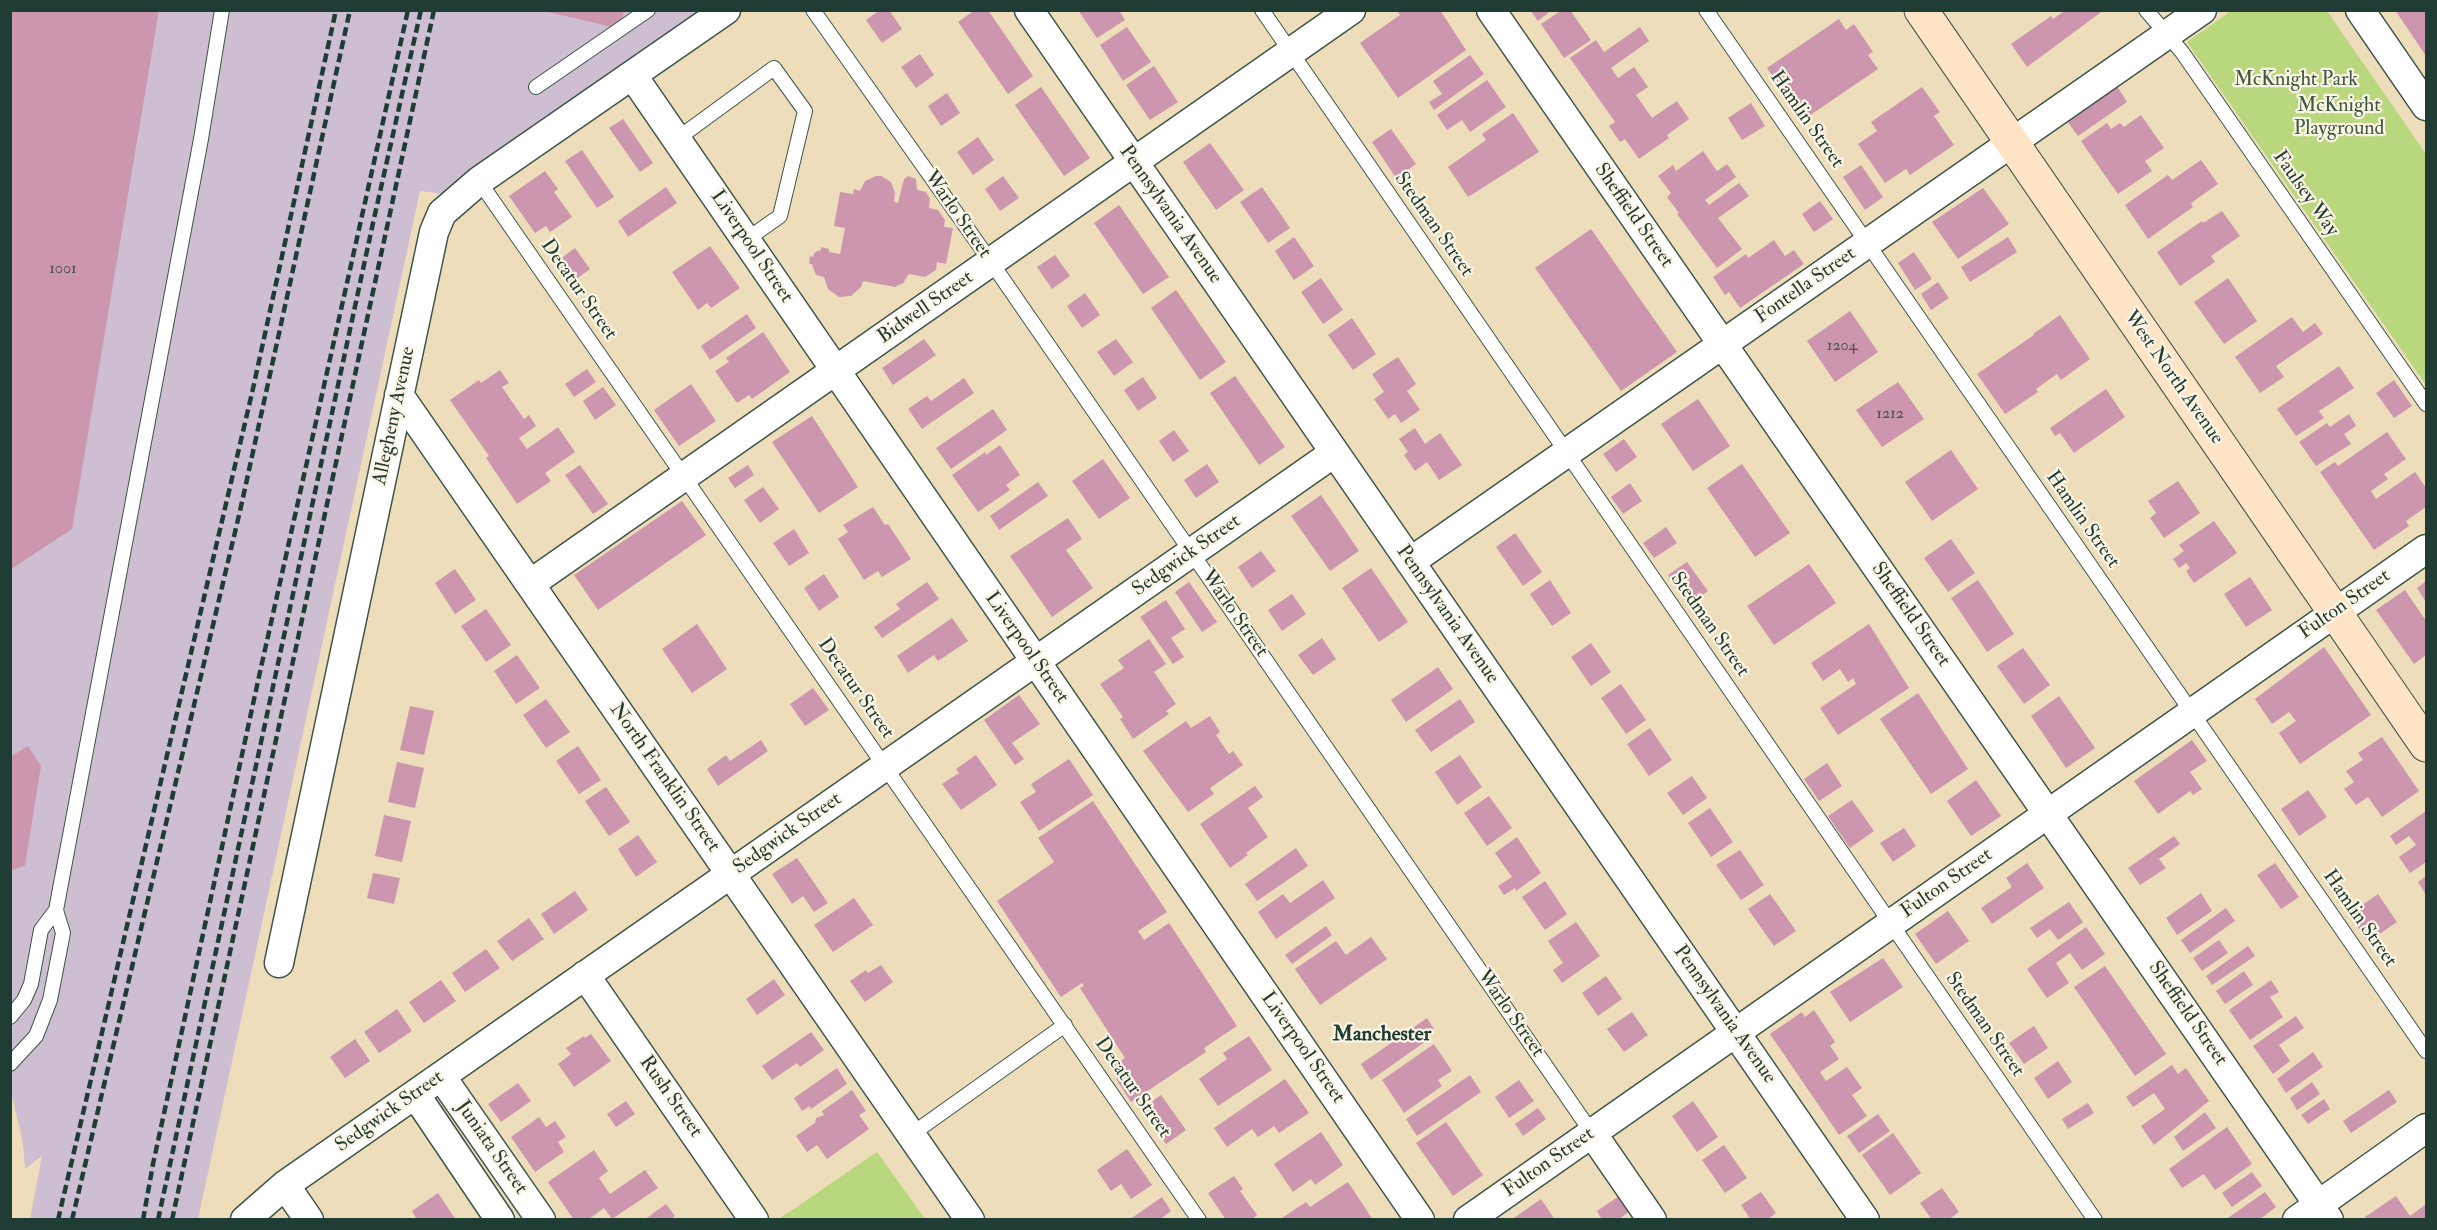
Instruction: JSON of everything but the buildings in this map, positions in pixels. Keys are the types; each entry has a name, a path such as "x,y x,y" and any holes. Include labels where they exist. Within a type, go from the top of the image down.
{"street":[{"name":"Allegheny Avenue","path":"279,963 434,232 442,213 479,181 726,10"},
{"name":"Bidwell Street","path":"530,584 1351,10"},
{"name":"Sheffield Street","path":"1491,10 2048,814 2315,1214"},
{"name":"West North Avenue","path":"1921,10 2427,745"},
{"name":"Fontella Street","path":"1410,562 2202,10"},
{"path":"2360,10 2427,106"},
{"name":"Pennsylvania Avenue","path":"1036,16 1134,162 1865,1220"},
{"name":"Liverpool Street","path":"633,76 1420,1220"},
{"name":"North Franklin Street","path":"399,395 970,1220"},
{"name":"Sedgwick Street","path":"245,1220 285,1185 1335,453"},
{"name":"Fulton Street","path":"1468,1220 2427,549"},
{"name":"Rush Street","path":"585,975 754,1220"},
{"name":"Juniata Street","path":"441,1076 540,1220"},
{"name":"Juniata Street","path":"415,1094 500,1220"},
{"path":"2315,1214 2427,1128"},
{"name":"Warlo Street","path":"1592,1133 1652,1220"},
{"path":"285,1185 309,1220"}],"lane":[{"path":"10,1017 24,1000 31,984 41,930 56,910 201,139 222,10"},
{"path":"536,87 648,10"},
{"name":"Warlo Street","path":"813,10 991,262 1592,1133"},
{"path":"1262,10 1290,53"},
{"name":"Hamlin Street","path":"1706,10 2427,1051"},
{"name":"Faulsey Way","path":"2146,10 2182,51 2427,404"},
{"name":"Stedman Street","path":"1290,53 2095,1220"},
{"path":"677,139 774,68 805,111 780,216 746,240"},
{"name":"Decatur Street","path":"479,181 1199,1220"},
{"path":"10,1064 36,1036 50,1000 63,933 56,910"},
{"path":"912,1134 1065,1025"}],"shaded area":[{"path":"10,11 726,11 460,196 420,191 198,1219 30,1219 42,1156 25,1169 23,1143 10,1087"}],"green space":[{"name":"McKnight Park","path":"2231,11 2327,11 2426,154 2426,385 2187,42"},
{"path":"877,1152 925,1219 779,1219"}],"railway":[{"path":"58,1220 252,393 336,10"},
{"path":"72,1220 240,511 350,10"},
{"path":"143,1220 153,1164 260,672 408,10"},
{"path":"158,1220 421,10"},
{"path":"172,1220 434,10"}],"district":[{"name":"Manchester","path":"1382,1035"}],"park label":[{"name":"McKnight Playground","path":"2339,118"}]}
